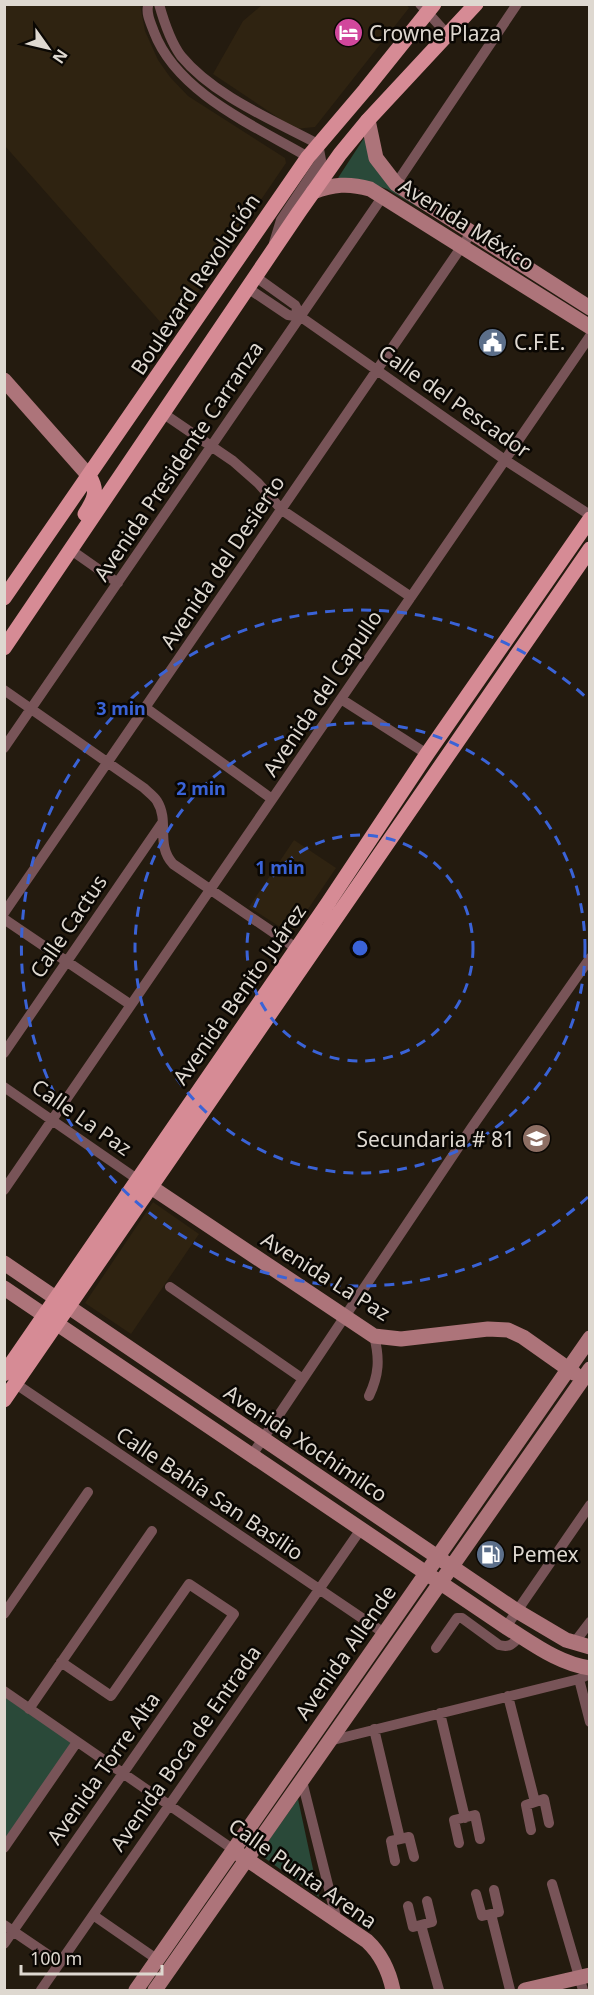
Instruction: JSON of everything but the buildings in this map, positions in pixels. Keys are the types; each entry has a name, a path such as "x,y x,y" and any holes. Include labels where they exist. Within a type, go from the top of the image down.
{"main road":[{"name":"Boulevard Revolución","path":"4,598 308,157 365,90 427,7"},
{"path":"4,648 313,192 368,120 471,8"},
{"path":"71,550 74,533 94,499 95,487 89,476"},
{"name":"Avenida Benito Juárez","path":"62,1303 137,1179 590,517"},
{"path":"575,542 571,561 575,570"},
{"name":"Avenida Benito Juárez","path":"4,1400 10,1379 62,1303 151,1187 590,549"},
{"path":"396,830 399,814 425,774 427,754 446,758"},
{"path":"244,1024 257,1033"}],"street":[{"path":"396,183 517,4"},
{"path":"271,255 281,220 321,160 318,144 229,96 201,76 180,54 153,5 147,12 157,39 174,67 203,94 308,157"},
{"path":"427,7 448,35"},
{"path":"223,107 229,96"},
{"name":"Avenida México","path":"368,120 376,158 396,183 590,308"},
{"name":"Avenida México","path":"313,192 341,184 370,189 590,327"},
{"name":"Avenida Presidente Carranza","path":"4,748 383,196"},
{"name":"Avenida del Desierto","path":"4,913 471,233"},
{"name":"Calle del Pescador","path":"252,283 288,315 301,317 590,517"},
{"name":"Avenida del Capullo","path":"4,1190 9,1176 52,1120 590,336"},
{"path":"4,381 89,476"},
{"path":"164,414 247,472 282,510 411,597"},
{"path":"71,550 118,583"},
{"path":"4,690 144,788 156,799 161,809 164,850 173,864 296,948"},
{"path":"341,699 427,754"},
{"path":"146,708 272,799"},
{"name":"Calle Cactus","path":"4,1053 163,821"},
{"path":"4,918 131,1005"},
{"path":"252,1455 472,1127 590,958"},
{"name":"Calle La Paz","path":"4,1087 137,1179"},
{"name":"Avenida La Paz","path":"151,1187 374,1336 401,1339 488,1329 508,1330 523,1337 568,1369 587,1377"},
{"name":"Avenida Xochimilco","path":"4,1263 517,1611 582,1645"},
{"path":"170,1287 303,1379"},
{"name":"Avenida Xochimilco","path":"4,1288 506,1627 556,1658 577,1666 586,1674"},
{"path":"369,1396 379,1367 374,1336"},
{"name":"Avenida Allende","path":"155,1990 384,1633 590,1338"},
{"name":"Avenida Allende","path":"136,1990 240,1855 302,1781 440,1582 587,1377"},
{"name":"Calle Bahía San Basilio","path":"10,1379 384,1633"},
{"path":"4,1614 88,1492"},
{"path":"506,1627 590,1505"},
{"name":"Avenida Boca de Entrada","path":"41,1990 361,1529"},
{"path":"29,1709 152,1531"},
{"name":"Avenida Torre Alta","path":"4,1944 9,1928 123,1774 234,1614 189,1584 111,1696 62,1662"},
{"path":"436,1648 457,1618 462,1618 499,1645 507,1647 512,1645 520,1636"},
{"path":"582,1645 590,1622"},
{"path":"329,1741 586,1674 590,1722"},
{"name":"Calle Punta Arena","path":"4,1692 368,1941 386,1965 393,1990"},
{"path":"507,1696 535,1802"},
{"path":"440,1713 465,1818 480,1839"},
{"path":"374,1729 400,1839"},
{"path":"4,1848 78,1742"},
{"path":"302,1781 337,1921"},
{"path":"531,1830 526,1805 544,1799 549,1823"},
{"path":"459,1843 465,1818"},
{"path":"395,1861 391,1841 409,1837 414,1857"},
{"path":"525,1990 584,1981 552,1884"},
{"path":"494,1890 491,1914 510,1990"},
{"path":"476,1894 491,1914"},
{"path":"408,1906 413,1927 421,1925 432,1922 427,1901"},
{"path":"93,1915 158,1960"},
{"path":"421,1925 439,1990"},
{"path":"9,1928 60,1963"}],"shaded area":[{"path":"406,4 409,8 315,127 295,129 213,74 243,21 262,5"},
{"path":"4,5 140,5 145,31 158,60 188,96 285,158 286,163 170,333 5,146"},
{"path":"294,840 336,868 291,934 249,907"},
{"path":"153,1202 199,1234 131,1334 85,1303"}],"green space":[{"path":"364,138 426,212 387,189 369,183 338,178"},
{"path":"5,1697 73,1743 5,1842"},
{"path":"298,1799 319,1897 259,1854"}],"place":[{"name":"Crowne Plaza","path":"348,33"},
{"name":"C.F.E.","path":"493,342"},
{"name":"Secundaria # 81","path":"536,1139"},
{"name":"Pemex","path":"491,1554"}]}
